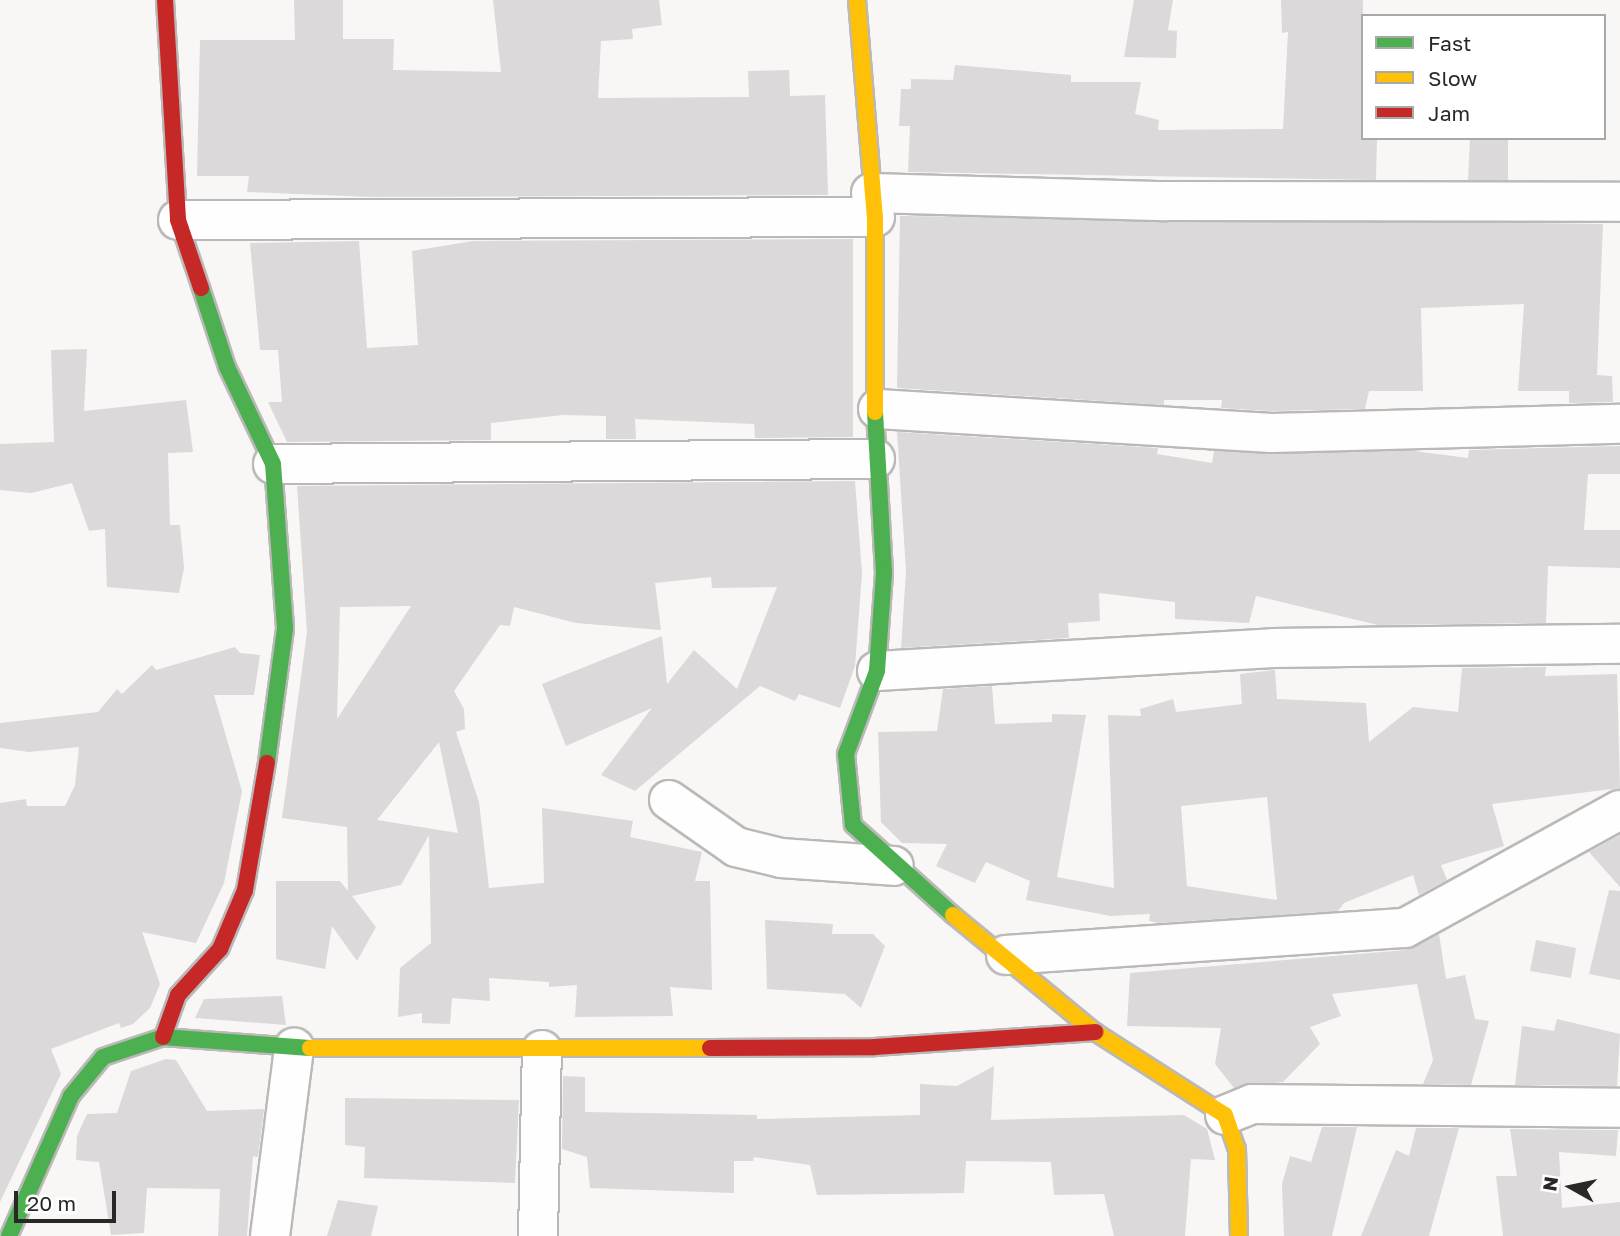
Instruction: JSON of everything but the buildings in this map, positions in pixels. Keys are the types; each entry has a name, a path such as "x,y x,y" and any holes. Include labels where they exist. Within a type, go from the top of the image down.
{"street":[{"path":"163,1037 178,995 220,949 257,842 285,629 273,464 227,368 178,220 165,0"},
{"path":"857,0 873,205 878,409 875,459 884,573 877,671 846,754 853,825 894,866 1006,955 1095,1032 1225,1115 1237,1149 1239,1236"},
{"path":"178,220 1166,201 1620,201"},
{"path":"878,409 1270,433 1620,424"},
{"path":"273,464 875,459"},
{"path":"877,671 1273,648 1620,644"},
{"path":"669,800 736,847 781,858 894,866"},
{"path":"1006,955 1405,928 1620,810"},
{"path":"9,1236 71,1096 103,1058 163,1037 294,1048 542,1050 875,1047 1095,1032"},
{"path":"270,1236 294,1048"},
{"path":"538,1236 542,1050"},
{"path":"1225,1115 1252,1104 1620,1108"}],"traffic: fast":[{"path":"201,288 227,367 273,464 285,629 267,763"},
{"path":"875,412 884,573 877,671 846,754 853,825 953,915"},
{"path":"9,1236 71,1096 103,1057 163,1037 310,1048"}],"traffic: slow":[{"path":"857,0 875,217 875,412"},
{"path":"953,915 1095,1032 1225,1115 1237,1149 1239,1236"},
{"path":"310,1048 710,1048"}],"traffic: jam":[{"path":"165,0 178,220 201,288"},
{"path":"163,1037 178,995 220,949 245,890 267,763"},
{"path":"710,1048 875,1047 1095,1032"}]}
